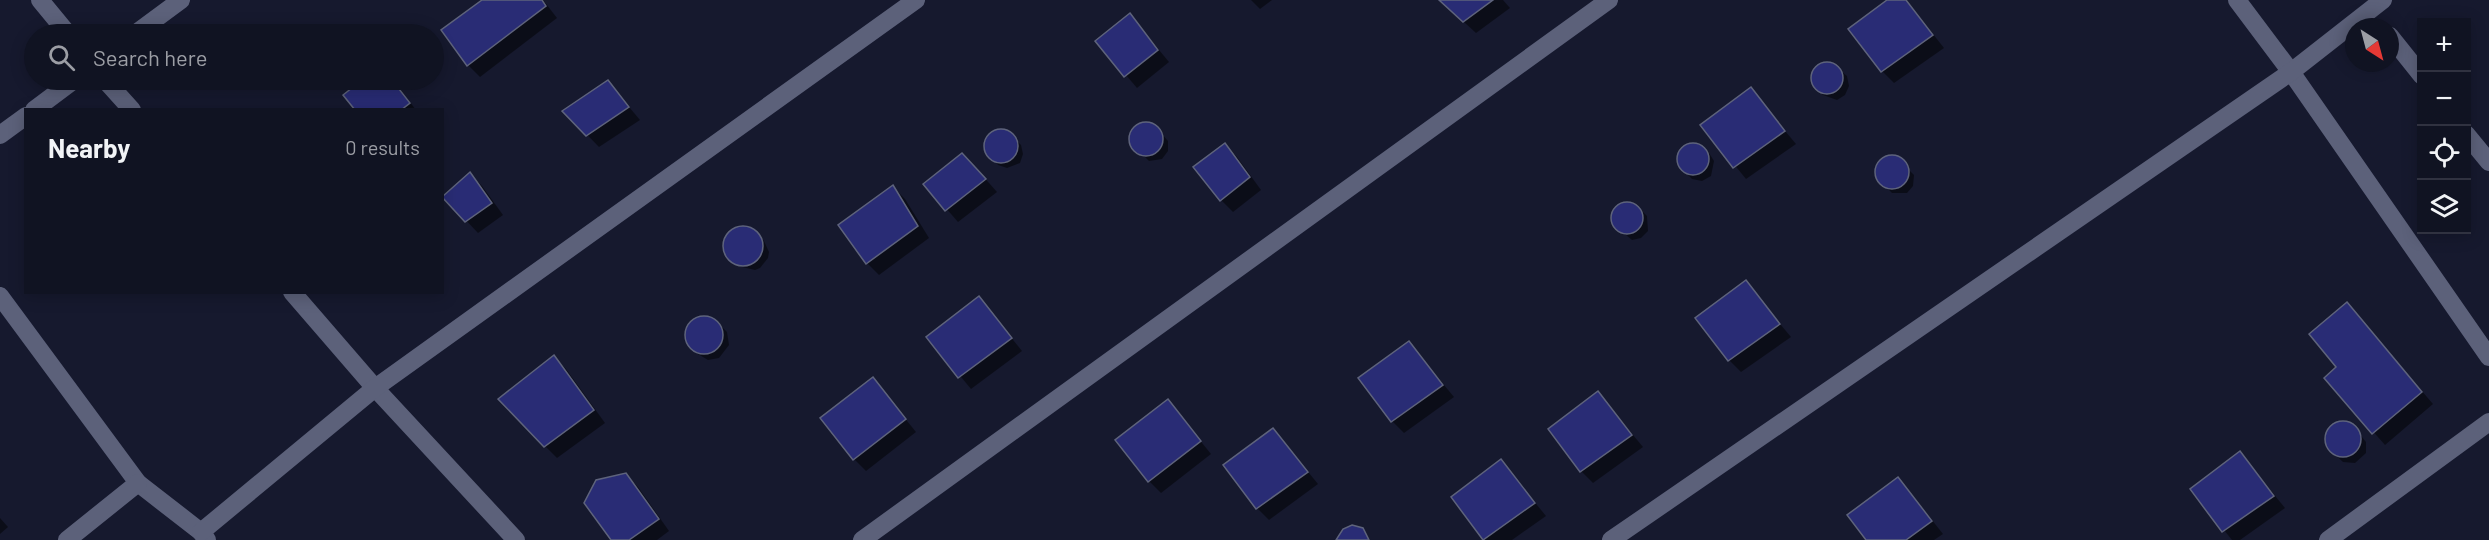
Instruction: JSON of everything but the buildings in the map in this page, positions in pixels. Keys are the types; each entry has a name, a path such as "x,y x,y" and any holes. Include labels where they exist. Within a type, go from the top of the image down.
{"street":[{"path":"40,0 60,24"},
{"path":"149,24 181,0"},
{"path":"0,296 138,483 204,536 375,388 916,0"},
{"path":"862,540 1609,0"},
{"path":"2237,0 2291,72 2489,357"},
{"path":"1611,540 2291,72 2372,3 2379,18"},
{"path":"2399,48 2418,72"},
{"path":"37,108 61,90"},
{"path":"114,90 130,108"},
{"path":"0,135 24,117"},
{"path":"2471,140 2489,162"},
{"path":"294,294 375,388 516,540"},
{"path":"2328,540 2489,422"},
{"path":"67,540 138,483"}]}
